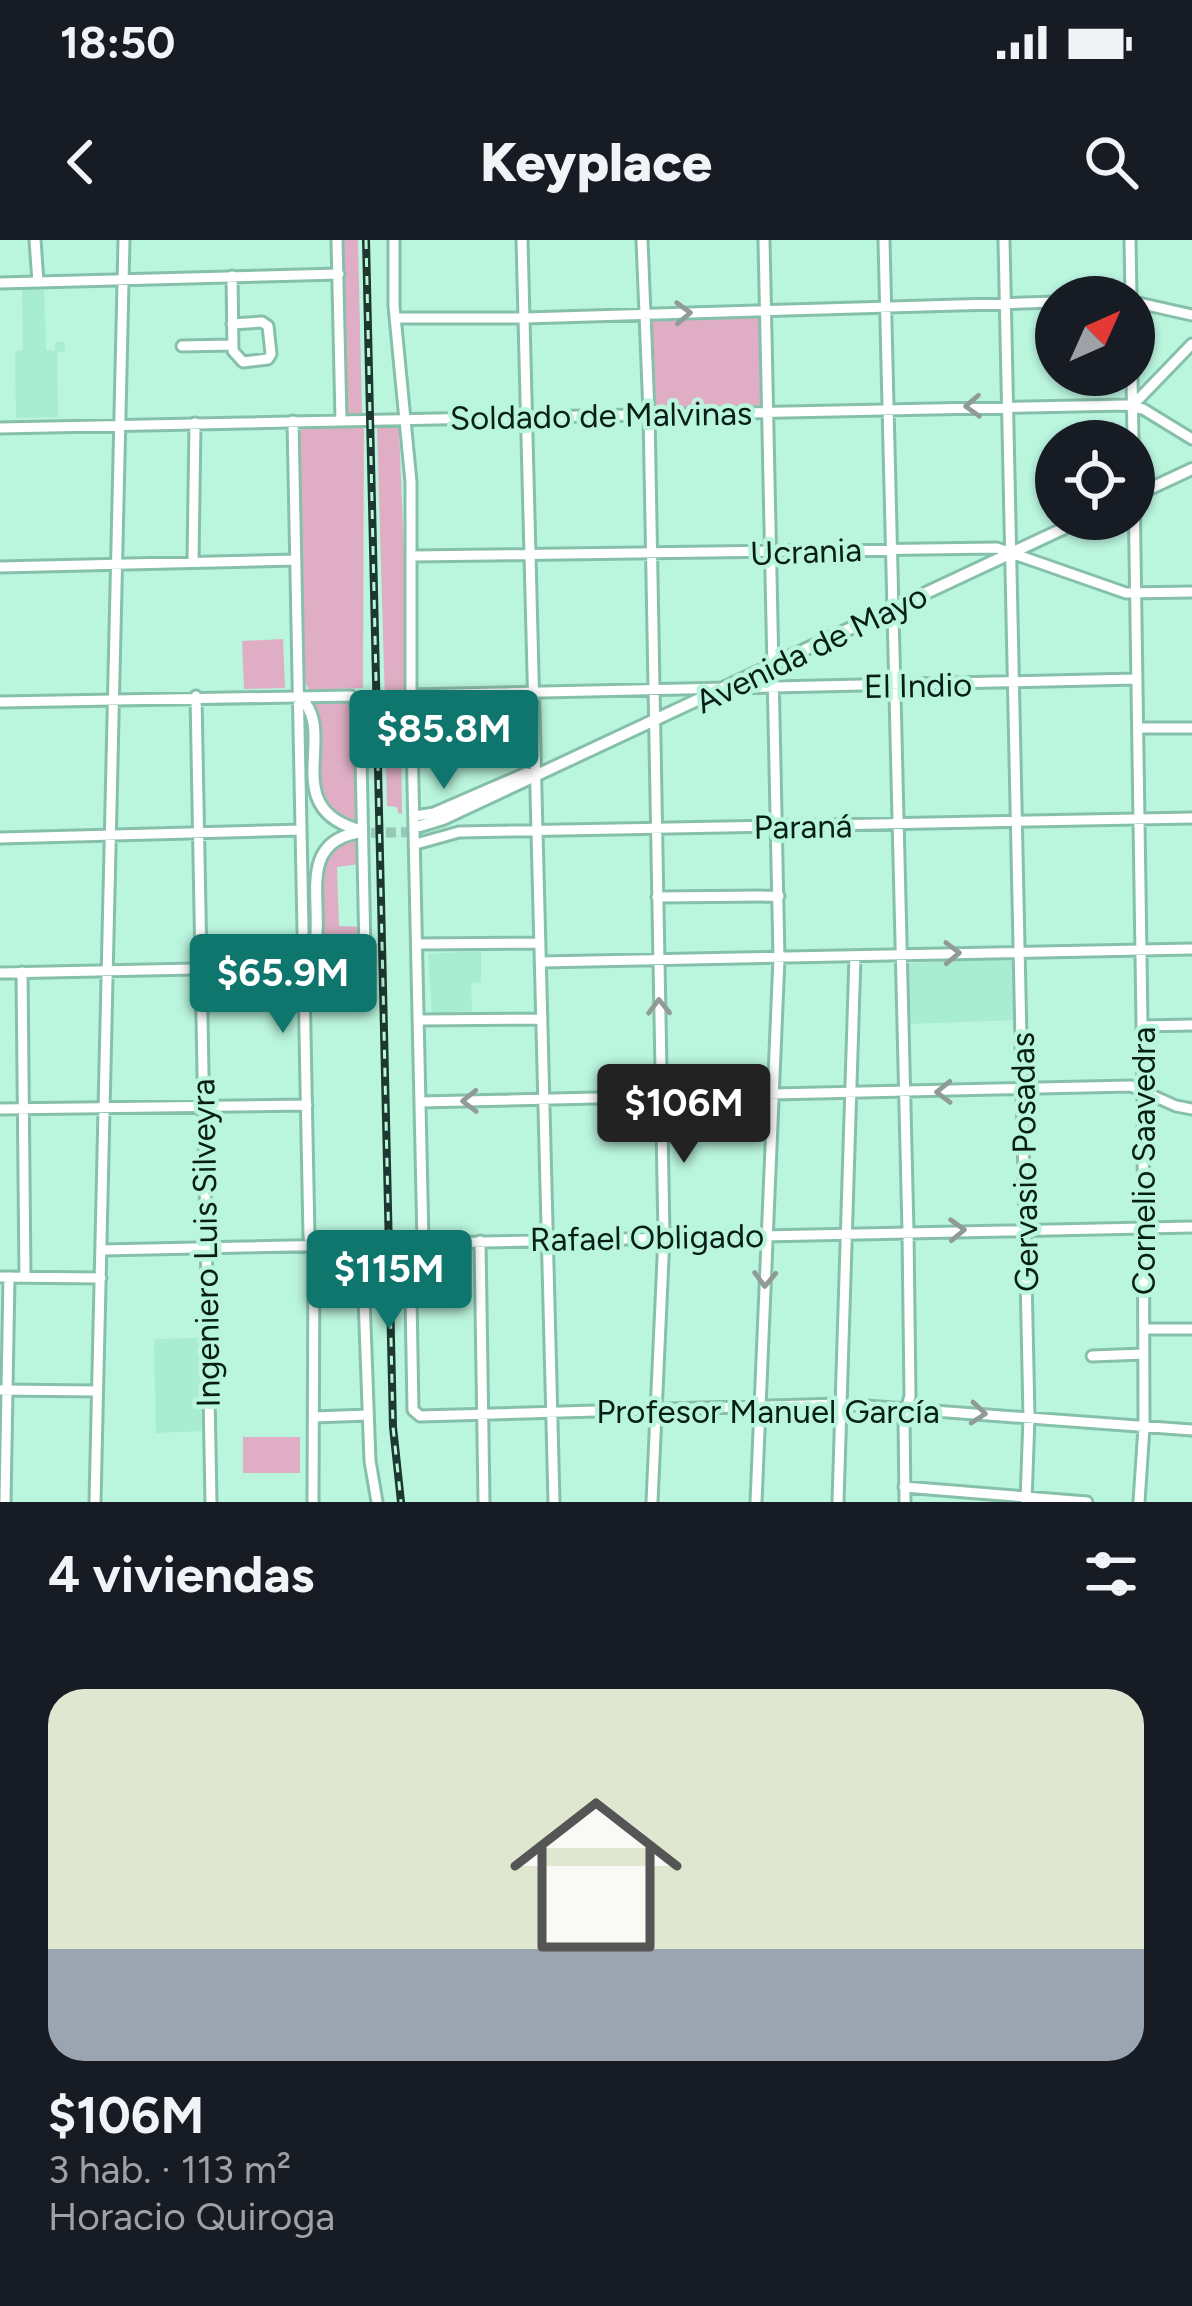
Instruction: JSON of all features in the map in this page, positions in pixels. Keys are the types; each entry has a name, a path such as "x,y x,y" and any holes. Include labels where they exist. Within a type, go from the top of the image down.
{"main road":[{"path":"1155,486 1192,469"},
{"name":"Avenida de Mayo","path":"418,829 729,688 1038,540"},
{"path":"298,696 307,702 312,717 318,802 331,818 356,831 335,840 318,860 316,940 304,966"}],"street":[{"path":"35,240 38,282"},
{"path":"95,1502 124,240"},
{"path":"337,240 341,421"},
{"path":"394,240 394,318 406,419 413,556 411,695 418,829 423,1242"},
{"path":"522,240 554,1502"},
{"path":"642,240 664,1236 652,1502"},
{"path":"756,1502 779,958 764,240"},
{"path":"884,240 908,1231 910,1396 905,1502"},
{"name":"Gervasio Posadas","path":"1004,240 1030,1417 1026,1500"},
{"path":"1130,240 1131,276"},
{"path":"0,283 338,274"},
{"path":"232,276 232,324 232,345 236,358 263,362 272,354 268,326 262,322 232,324"},
{"path":"394,318 1035,302"},
{"path":"1155,306 1192,315"},
{"path":"1132,406 1192,344"},
{"path":"182,346 232,345"},
{"path":"1132,396 1132,420"},
{"name":"Soldado de Malvinas","path":"0,428 1132,406 1192,440"},
{"path":"293,422 312,1246 313,1502"},
{"path":"193,562 194,423"},
{"name":"Cornelio Saavedra","path":"1134,540 1144,1227 1144,1427 1139,1502"},
{"name":"Ucrania","path":"413,556 997,548 1135,593 1192,592"},
{"path":"0,566 296,560"},
{"name":"El Indio","path":"411,695 1136,679"},
{"name":"Ingeniero Luis Silveyra","path":"196,696 211,1502"},
{"path":"0,702 351,696 360,710 365,952 355,962 304,966 0,973"},
{"path":"1138,728 1192,728"},
{"name":"Avenida de Mayo","path":"418,829 434,813 526,773 536,775"},
{"name":"Paraná","path":"418,829 536,833 1192,818"},
{"path":"0,838 301,830"},
{"path":"657,897 778,896"},
{"path":"417,944 540,943"},
{"path":"541,962 1192,949"},
{"path":"838,1502 855,956"},
{"path":"22,972 25,1277"},
{"path":"419,1020 542,1019"},
{"path":"1142,1026 1192,1025"},
{"path":"420,1102 1131,1085 1176,1106 1192,1108"},
{"path":"0,1109 307,1105"},
{"name":"Rafael Obligado","path":"102,1250 1192,1227"},
{"path":"480,1240 484,1502"},
{"name":"Profesor Manuel García","path":"410,1242 415,1414 839,1404 1192,1430"},
{"path":"362,1243 376,1502"},
{"path":"5,1502 5,1277 101,1278"},
{"path":"1144,1329 1192,1329"},
{"path":"1092,1356 1144,1354"},
{"path":"4,1390 98,1391"},
{"path":"314,1417 368,1415"},
{"path":"904,1487 1087,1502"}],"shaded area":[{"path":"342,240 358,240 362,414 347,415"},
{"path":"44,287 46,350 55,351 55,342 65,342 65,351 57,352 58,417 16,418 15,351 23,350 22,288"},
{"path":"764,315 768,405 654,408 651,318"},
{"path":"303,427 364,427 363,688 309,690 304,680 299,433"},
{"path":"377,427 399,429 408,651 402,814 397,807 387,806 385,723 389,722 389,705 385,704"},
{"path":"283,639 285,688 244,689 242,641"},
{"path":"308,699 350,700 356,712 357,822 342,820 319,796 313,709"},
{"path":"357,836 359,864 337,867 339,926 362,927 361,952 345,962 311,962 322,861 337,843"},
{"path":"481,951 481,982 471,983 472,1012 432,1013 428,954"},
{"path":"1014,960 1016,1020 909,1024 910,963"},
{"path":"199,1338 202,1431 156,1433 154,1339"},
{"path":"243,1437 300,1437 300,1473 243,1473"}],"tunnel":[{"path":"356,833 421,832"}],"railway":[{"path":"366,240 393,1427 401,1502"}]}
